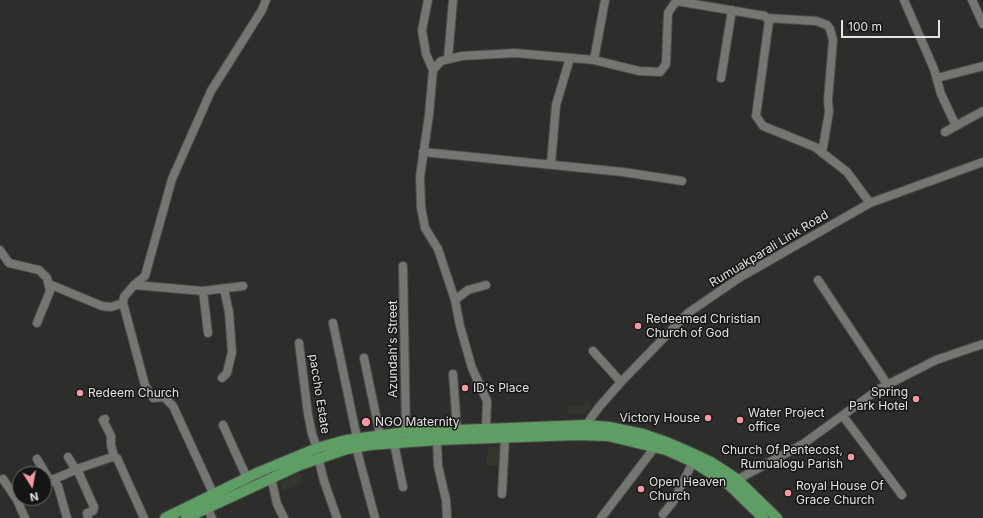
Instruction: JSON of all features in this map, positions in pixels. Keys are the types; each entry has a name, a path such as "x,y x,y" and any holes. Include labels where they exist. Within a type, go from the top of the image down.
{"main road":[{"path":"165,518 213,493 247,478 318,453 380,435 457,429 586,425 616,428 669,443 711,462 777,518"},
{"path":"356,443 394,443 577,435 608,436 666,450 733,482 764,518"},
{"path":"186,518 318,453"}],"street":[{"path":"213,493 173,406 164,398 153,398 145,385 123,303 124,297 134,285 145,276 172,180 211,91 262,10 266,0"},
{"path":"428,0 422,30 426,54 433,70 429,115 420,177 421,207 425,228 438,249 455,300 460,326 472,368 487,401 486,428"},
{"path":"448,59 452,0"},
{"path":"594,60 605,0"},
{"path":"904,0 937,78 940,94 956,126"},
{"path":"972,0 983,24"},
{"path":"433,70 441,61 462,56 515,53 594,60 639,71 660,72 666,64 668,13 676,1 765,16 767,18 816,22 826,25 830,29 833,40 828,100 829,112 822,153"},
{"path":"721,78 732,10"},
{"path":"767,18 769,21 756,116 762,126 815,147 847,172 870,203"},
{"path":"551,164 556,105 570,58"},
{"path":"937,78 983,66"},
{"path":"945,132 983,111"},
{"path":"423,152 623,172 682,182"},
{"name":"Rumuakparali Link Road","path":"586,425 599,407 621,382 688,313 739,278 870,203 983,162"},
{"path":"0,250 9,263 42,271 49,284 50,291 37,323"},
{"name":"Azundah's Street","path":"403,266 406,432"},
{"path":"818,280 887,384"},
{"path":"49,284 102,306 111,307 123,303"},
{"path":"134,285 203,291 243,286"},
{"path":"455,300 468,290 486,285"},
{"path":"222,378 227,373 232,352 229,312 224,289"},
{"path":"203,291 208,333"},
{"path":"333,323 356,443 375,518"},
{"name":"paccho Estate","path":"299,343 308,414 324,481 337,518"},
{"path":"733,482 803,444 887,384 936,360 983,344"},
{"path":"593,350 621,382"},
{"path":"364,358 380,435"},
{"path":"453,374 457,429"},
{"path":"843,416 902,495"},
{"path":"105,419 103,420 111,436 111,445 114,457"},
{"path":"223,425 247,478"},
{"path":"502,494 505,438"},
{"path":"437,440 438,466 446,500 447,518"},
{"path":"394,443 403,487"},
{"path":"601,518 655,447"},
{"path":"68,457 76,469 94,506 93,511 87,513 88,518"},
{"path":"38,459 50,480 76,469 114,457 118,458 144,518"},
{"path":"663,514 673,502 693,462"},
{"path":"271,477 277,504 284,518"},
{"path":"3,479 17,500 25,518"},
{"path":"53,479 58,486 67,518"},
{"path":"206,508 212,518"}],"shaded area":[{"path":"588,402 592,408 585,413 568,415 568,406 581,406"},
{"path":"488,447 500,447 500,466 486,465"},
{"path":"300,472 303,483 282,491 281,482"}],"place":[{"name":"Redeemed Christian Church of God","path":"638,326"},
{"name":"ID's Place","path":"465,388"},
{"name":"Redeem Church","path":"80,393"},
{"name":"Spring Park Hotel","path":"916,399"},
{"name":"Victory House","path":"708,418"},
{"name":"Water Project office","path":"740,420"},
{"name":"NGO Maternity","path":"366,422"},
{"name":"Church Of Pentecost, Rumualogu Parish","path":"851,457"},
{"name":"Open Heaven Church","path":"641,489"},
{"name":"Royal House Of Grace Church","path":"788,493"}]}
